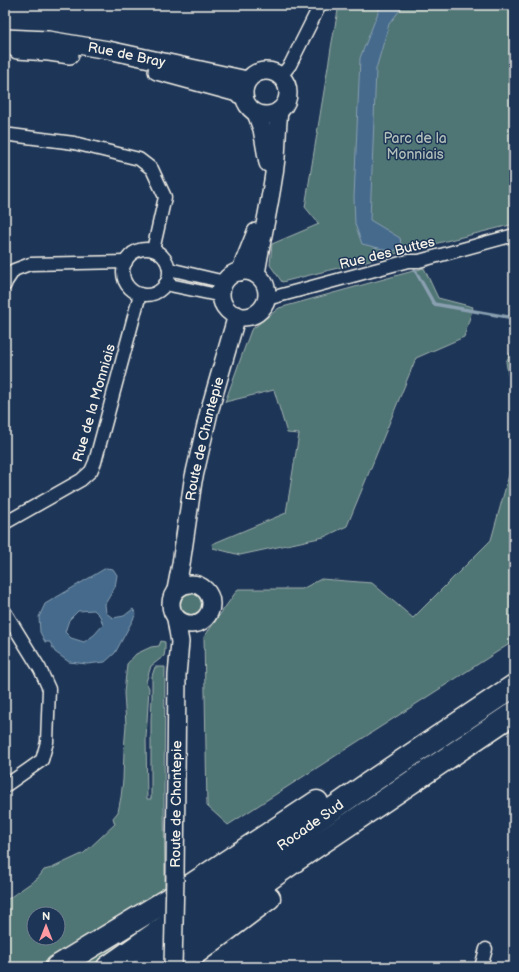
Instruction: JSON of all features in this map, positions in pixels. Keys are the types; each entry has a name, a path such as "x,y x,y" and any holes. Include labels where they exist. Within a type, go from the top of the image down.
{"highway":[{"name":"Rocade Sud","path":"108,967 303,829 514,686"},
{"name":"Rocade Sud","path":"145,967 296,860 514,713"},
{"path":"57,967 187,888 268,833 359,775 426,745"},
{"path":"177,967 367,824 386,799"}],"street":[{"path":"281,76 290,65 320,5"},
{"name":"Rue de Bray","path":"5,38 48,40 108,50 245,88"},
{"name":"Rue de Bray","path":"5,49 49,52 107,61 168,74 234,92 245,88"},
{"path":"267,70 281,76 288,87 287,101 284,106 279,111 264,115 256,113 250,109 246,103 245,88 252,74 267,70"},
{"path":"248,273 269,204 276,157 279,111"},
{"path":"248,273 269,170 262,129 256,113"},
{"path":"5,135 74,143 139,159 152,169 165,197 153,250"},
{"name":"Rue des Buttes","path":"267,299 408,261 419,261 514,235"},
{"path":"137,250 153,250 159,252 165,258 169,269 167,281 163,288 156,292 140,294 127,284 124,277 126,262 137,250"},
{"path":"5,284 14,270 30,264 126,262"},
{"path":"169,269 223,289"},
{"path":"248,273 260,278 264,282 267,299 259,312 245,317 237,315 227,308 224,302 223,289 229,277 234,274 248,273"},
{"path":"165,284 223,289"},
{"name":"Rue de la Monniais","path":"5,523 81,480 90,471 95,462 140,294"},
{"name":"Route de Chantepie","path":"176,590 196,466 208,412 237,315"},
{"path":"181,564 188,577 203,588 209,596 211,607 206,618 201,622 195,624 182,623 176,619 172,613 170,601 172,595 181,586 186,584 198,585"},
{"path":"5,612 40,669 49,689 47,742 42,760 5,786"},
{"name":"Route de Chantepie","path":"173,967 177,675 180,642 176,619"},
{"path":"180,642 195,624"},
{"path":"481,967 486,949"}],"green space":[{"name":"Parc de la Monniais","path":"339,5 514,5 514,224 282,282 270,265 272,244 319,224 305,207"},
{"path":"424,268 438,298 473,307 464,337 416,358 347,526 324,537 240,555 213,548 212,544 286,513 299,434 287,433 274,390 225,402 251,330 279,308"},
{"path":"514,346 514,393 511,392 506,362"},
{"path":"514,457 514,641 228,825 207,806 204,637 238,589 302,589 321,579 372,583 413,618 491,540"},
{"path":"190,591 199,595 203,604 199,613 190,617 181,613 177,604 181,595"},
{"path":"161,641 165,642 164,656 151,666 146,682 149,688 146,738 147,799 151,799 152,676 155,667 165,667 165,889 152,903 43,967 5,967 5,901 38,878 44,870 52,868 84,853 115,824 113,818 118,812 123,780 126,725 124,693 127,664 136,654 151,647 159,646"},
{"path":"165,915 89,967 68,967"}],"water":[{"path":"381,5 404,5 389,24 376,69 370,220 400,238 402,249 391,251 362,244 355,224 354,197 360,58"},
{"path":"106,568 113,569 117,575 115,587 105,604 106,613 113,618 124,616 133,609 136,614 115,653 105,662 87,664 69,662 55,652 50,642 45,642 40,632 39,617 45,604","holes":["94,610 100,616 103,625 94,635 84,642 71,638 65,632 69,620 78,611"]}],"waterway":[{"path":"399,247 407,255"},
{"path":"415,270 434,304 514,318"}]}
